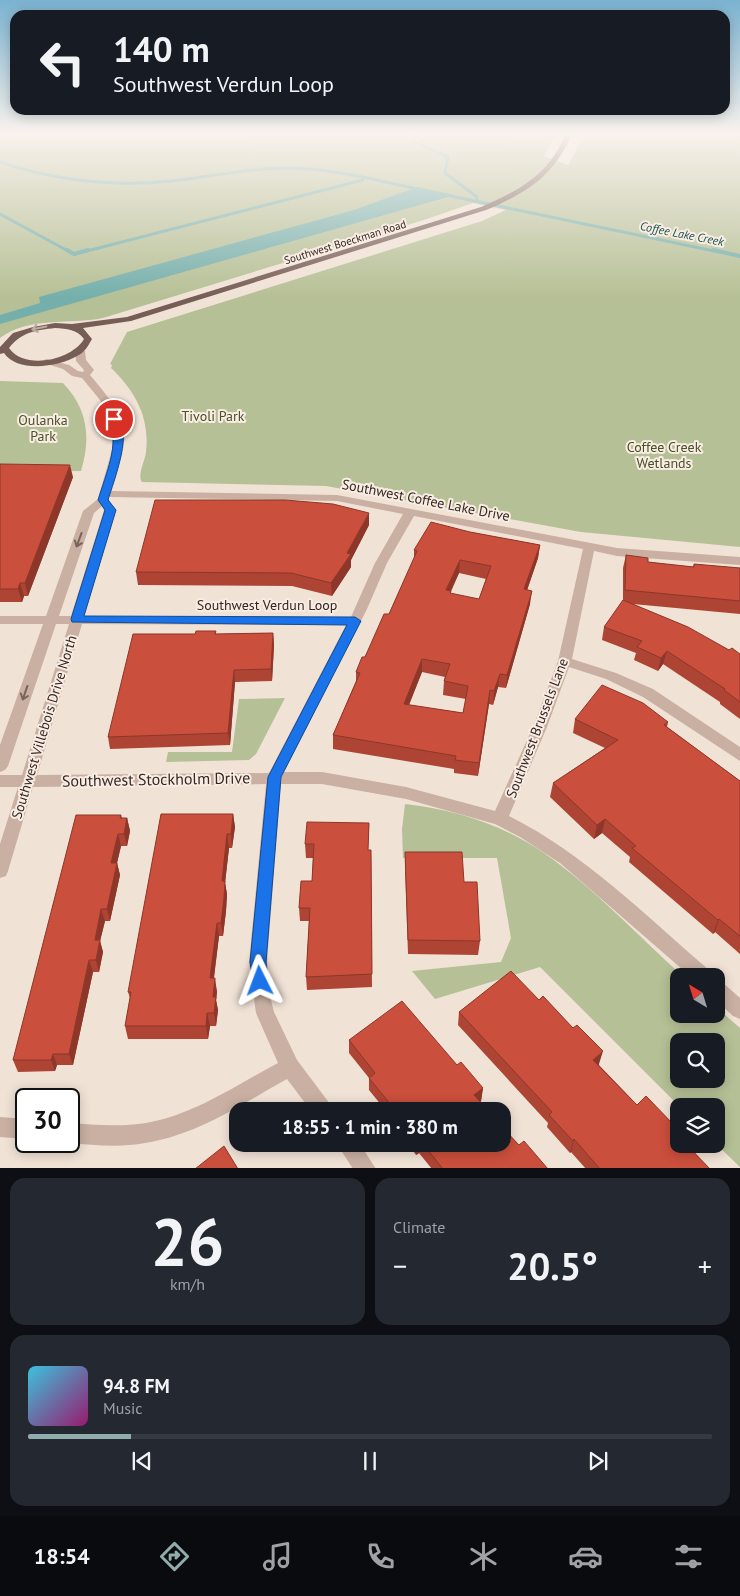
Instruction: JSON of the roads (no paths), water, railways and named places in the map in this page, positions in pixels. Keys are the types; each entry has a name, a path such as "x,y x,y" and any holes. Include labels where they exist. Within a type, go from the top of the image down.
{"main road":[{"name":"Southwest Boeckman Road","path":"20,361 2,350 13,337 33,329 48,326 72,328 128,319 425,229 497,202 523,188"},
{"name":"Southwest Boeckman Road","path":"80,352 86,346 88,340 102,331 124,324 128,319"},
{"path":"72,328 85,333 88,340"},
{"path":"0,363 20,361 46,362 62,359 80,352"}],"street":[{"name":"Southwest Villebois Drive North","path":"0,766 89,511 104,497 119,443 118,430 105,399 86,375 89,370 81,361 80,352"},
{"path":"46,362 66,367 75,374 86,375"},
{"name":"Southwest Villebois Drive North","path":"0,871 29,781 110,510 104,497"},
{"name":"Southwest Coffee Lake Drive","path":"104,497 318,497 411,511 617,552 740,562"},
{"path":"316,1102 290,1067 265,1014 258,962 274,777 355,621 381,562 411,511"},
{"name":"Southwest Brussels Lane","path":"500,819 540,727 565,661 589,547"},
{"name":"Southwest Verdun Loop","path":"0,620 355,621"},
{"path":"565,661 611,676 648,693 740,755"},
{"name":"Southwest Stockholm Drive","path":"0,781 322,778 390,790 459,806 500,819 526,832 566,858 694,968"},
{"path":"725,996 740,1010"},
{"path":"80,1134 146,1133 173,1126 290,1067"},
{"path":"0,1127 15,1129"},
{"path":"353,1152 366,1168"}],"water":[{"path":"416,188 455,195 0,324 0,315 40,303 39,297 354,210"}],"waterway":[{"path":"83,252 334,188"},
{"name":"Coffee Lake Creek","path":"410,188 422,190"},
{"path":"464,188 477,197 477,201"},
{"name":"Coffee Lake Creek","path":"446,195 719,252"},
{"path":"0,214 70,252"},
{"path":"67,250 74,254 88,250"},
{"name":"Coffee Lake Creek","path":"713,250 740,256"}],"park label":[{"name":"Tivoli Park","path":"213,416"},
{"name":"Oulanka Park","path":"43,428"},
{"name":"Coffee Creek Wetlands","path":"664,456"}]}
